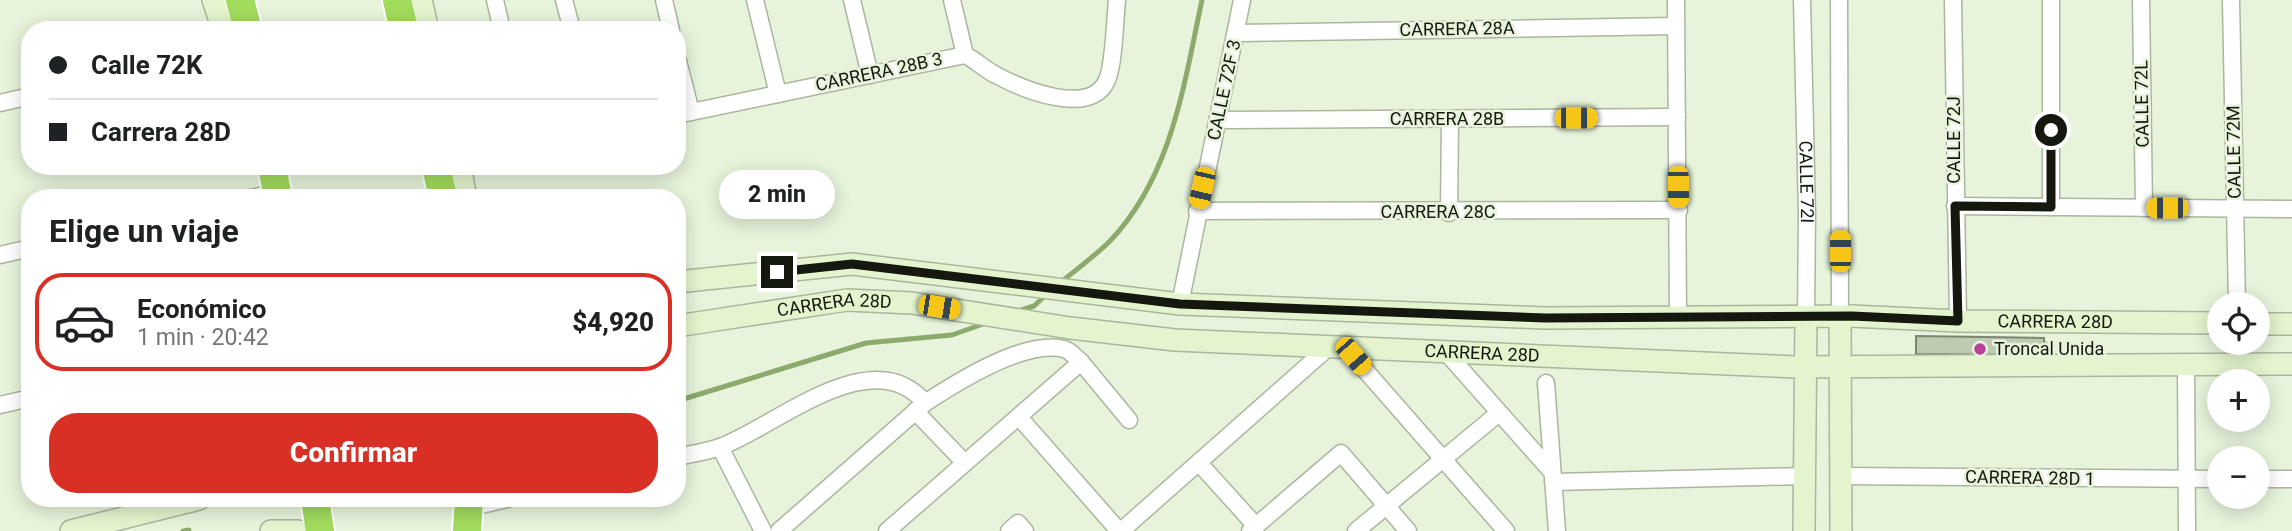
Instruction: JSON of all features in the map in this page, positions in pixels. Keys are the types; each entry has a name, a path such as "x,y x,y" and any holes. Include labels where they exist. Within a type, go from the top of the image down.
{"highway":[{"path":"240,0 246,21"},
{"path":"397,0 402,21"},
{"path":"316,507 320,531"}],"street":[{"path":"213,0 220,21"},
{"path":"421,0 426,21"},
{"path":"495,0 500,21"},
{"path":"564,0 570,21"},
{"path":"664,0 669,21"},
{"path":"755,0 778,94"},
{"path":"852,0 870,75"},
{"path":"952,0 965,55"},
{"name":"CARRERA 28B 3","path":"686,114 965,55 995,75 1035,92 1080,101 1094,96 1107,80 1117,0"},
{"name":"CALLE 72F 3","path":"1180,304 1242,0"},
{"path":"1676,0 1678,318"},
{"name":"CALLE 72I","path":"1802,0 1807,213 1804,531"},
{"name":"CALLE 72I","path":"1839,0 1841,531"},
{"name":"CALLE 72J","path":"1953,0 1958,321"},
{"path":"2051,0 2051,207"},
{"name":"CALLE 72L","path":"2141,0 2144,208"},
{"name":"CALLE 72M","path":"2231,0 2238,292"},
{"name":"CARRERA 28A","path":"1237,33 1676,26"},
{"path":"0,103 21,98"},
{"name":"CARRERA 28B","path":"1218,120 1676,117"},
{"path":"1449,213 1450,119"},
{"path":"1955,206 2292,209"},
{"name":"CARRERA 28C","path":"1197,211 1449,213 1679,210"},
{"path":"0,255 21,250"},
{"name":"CARRERA 28D","path":"686,281 852,264 1180,304 1533,317 1840,316 1958,321 2207,323"},
{"name":"CARRERA 28D","path":"686,325 847,300 912,303 1070,328 1175,340 1840,368 2292,364"},
{"path":"2270,324 2292,324"},
{"path":"1019,417 1120,531 1337,346 1506,531"},
{"path":"779,531 920,407 972,373 1049,347 1068,349 1129,420"},
{"path":"1444,350 1553,477"},
{"path":"887,531 1081,362"},
{"path":"2186,365 2187,531"},
{"path":"686,455 720,447 784,413 851,383 878,379 900,384 918,394 920,407 965,463"},
{"path":"1546,383 1557,531"},
{"path":"0,405 21,400"},
{"path":"1356,531 1499,413"},
{"path":"720,447 763,531"},
{"path":"1199,463 1253,528 1340,453 1408,531"},
{"path":"1553,477 1805,476"},
{"name":"CARRERA 28D 1","path":"1840,476 2207,479"},
{"path":"2270,479 2292,479"},
{"path":"71,531 167,507"},
{"path":"468,513 485,507"},
{"path":"1009,531 1018,523 1025,531"},
{"path":"271,531 298,531"}],"building":[{"name":"Troncal Unida","path":"1916,336 2044,338 2044,355 1916,354"}],"waterway":[{"path":"1061,282 1110,241 1148,188 1172,128 1202,0"},
{"path":"1018,311 1034,306 1048,293"},
{"path":"686,398 866,343 952,335 986,323"},
{"path":"183,531 189,530"}],"place":[{"name":"Troncal Unida","path":"1980,349"}],"route":[{"path":"777,272 852,264 1180,304 1546,318 1852,316 1958,321 1955,206 2051,207 2051,130"}]}
